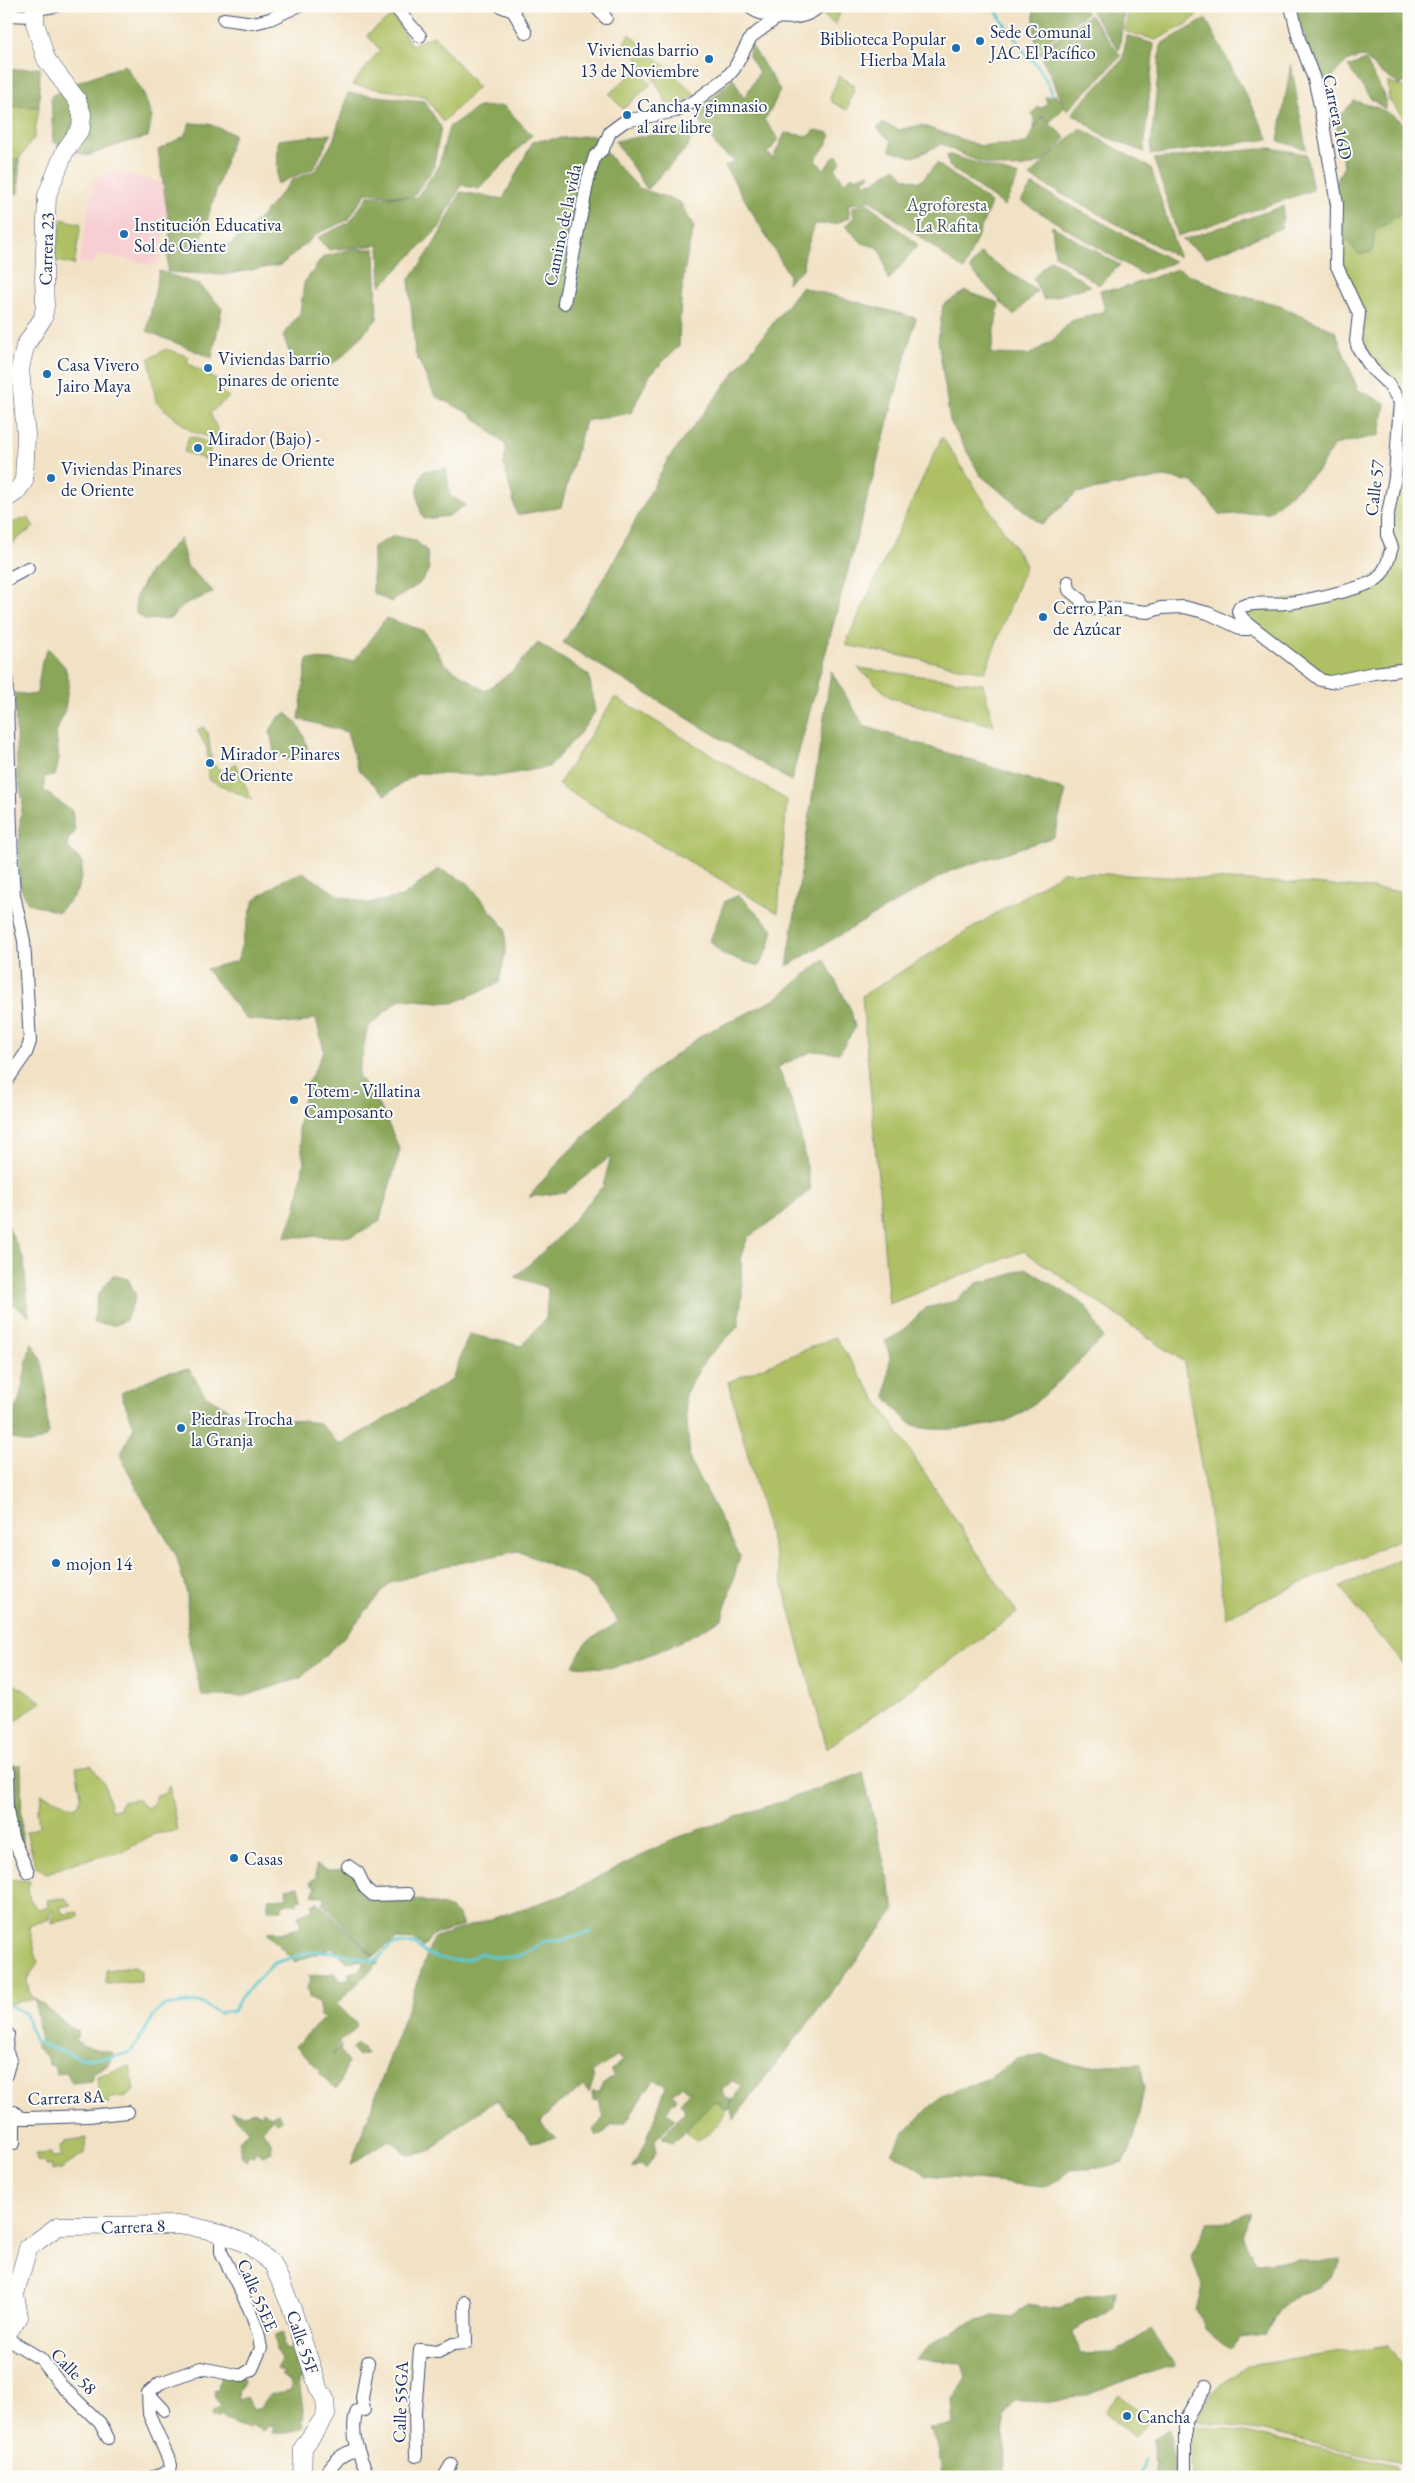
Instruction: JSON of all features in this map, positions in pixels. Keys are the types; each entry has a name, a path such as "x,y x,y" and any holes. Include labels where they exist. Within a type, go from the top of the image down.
{"street":[{"path":"6,15 56,6"},
{"path":"224,19 254,23 270,19 298,6"},
{"path":"394,6 420,36"},
{"path":"500,6 513,12 526,33"},
{"path":"595,6 606,18"},
{"path":"748,6 764,16 778,17 811,14 819,6"},
{"name":"Carrera 16D","path":"1291,6 1299,39 1314,79 1319,101 1337,204 1336,237"},
{"name":"Carrera 23","path":"6,499 16,492 24,481 26,434 13,373 25,346 43,318 45,306 44,279 48,195 65,151 81,128 82,114 76,100 46,59 35,10"},
{"name":"Camino de la vida","path":"564,303 588,179 595,156 603,148 610,132 625,121 676,111 695,101 726,78 734,69 751,37 778,17"},
{"name":"Calle 57","path":"1243,619 1238,611 1240,607 1247,604 1286,603 1372,584 1385,569 1392,547 1387,535 1387,519 1395,478 1400,402 1389,385 1372,369 1358,348 1356,341 1359,314 1336,264 1336,237"},
{"path":"6,580 28,568"},
{"path":"1068,582 1069,590 1080,599 1084,609 1110,608 1148,612 1161,608 1184,607 1208,613 1242,629 1248,629 1243,619"},
{"path":"1243,619 1321,680 1330,682 1374,672 1409,668"},
{"path":"6,668 14,895 24,941 30,1042 26,1053 6,1082"},
{"path":"6,1774 12,1837 28,1872"},
{"path":"348,1866 358,1873 365,1888 373,1896 408,1894"},
{"path":"6,2032 8,2034 6,2049 10,2060 6,2075"},
{"path":"10,2112 14,2143"},
{"name":"Carrera 8A","path":"10,2112 21,2118 88,2116 128,2112"},
{"name":"Carrera 8","path":"6,2334 19,2317 15,2294 28,2248 58,2226 175,2225 221,2233"},
{"name":"Calle 55EE","path":"148,2393 160,2383 201,2368 241,2376 252,2369 261,2348 258,2332 236,2279 221,2252 221,2233"},
{"name":"Calle 55F","path":"221,2233 249,2244 264,2254 273,2264 292,2309 318,2386 325,2399 326,2415 303,2448 302,2477"},
{"name":"Calle 55GA","path":"416,2456 415,2412 420,2350 438,2352 453,2344 466,2343 465,2302"},
{"name":"Calle 58","path":"6,2338 41,2359 61,2385 100,2423 108,2438"},
{"path":"368,2362 362,2398 364,2410 357,2411 352,2423 357,2450 369,2477"},
{"path":"1185,2477 1185,2421 1206,2386"},
{"path":"148,2393 164,2410"},
{"path":"148,2393 149,2414 172,2465 170,2471 152,2477"},
{"path":"323,2477 335,2459 346,2452 357,2450"},
{"path":"444,2477 451,2465"}],"shaded area":[{"name":"Institución Educativa Sol de Oiente","path":"115,171 162,183 168,214 157,266 98,254 93,264 79,263 94,181"}],"green space":[{"path":"825,6 843,6 835,25 822,14"},
{"path":"1033,6 1080,6 1087,13 1036,50"},
{"path":"1087,6 1125,6 1119,50"},
{"path":"1130,6 1206,6 1189,23 1156,40 1124,31"},
{"path":"1296,6 1409,6 1409,80 1400,85 1377,70 1364,57 1350,60 1340,67 1324,89 1299,23"},
{"path":"393,15 411,45 434,36 478,87 443,122 425,96 352,85 380,50 367,35"},
{"path":"1090,15 1121,56 1067,111 1039,51"},
{"path":"1206,19 1269,139 1150,155 1161,44"},
{"path":"630,34 696,95 681,103 666,104 653,79 624,41"},
{"path":"1126,35 1154,44 1144,152 1104,136 1072,113 1123,59"},
{"name":"Agroforesta La Rafita","path":"750,43 780,90 764,120 778,138 771,150 766,152 773,158 785,133 809,136 815,130 831,135 815,160 824,169 836,155 841,161 835,169 844,182 853,176 855,178 869,173 870,175 860,183 874,182 895,167 905,178 920,182 937,163 991,203 964,270 869,199 866,203 848,204 850,217 835,224 815,224 804,257 803,269 787,283 789,275 725,166 736,162 719,150 700,122 702,106 711,100 733,78 744,99 759,72 749,56"},
{"path":"1365,60 1385,96 1385,109 1371,99 1348,67"},
{"path":"1291,64 1306,149 1278,141"},
{"path":"125,65 143,92 152,117 148,137 126,142 87,156 53,142 51,96 85,79"},
{"path":"40,68 39,107 6,106 6,70"},
{"path":"637,69 651,84 623,109 609,94"},
{"path":"839,76 855,85 847,110 832,102 830,98"},
{"path":"1388,82 1409,89 1409,125 1389,100"},
{"path":"348,93 424,101 441,127 433,169 412,198 416,198 438,168 449,127 478,107 504,106 532,135 479,189 461,185 439,228 381,286 379,245 329,250 317,238 350,222 368,196 409,197 366,193 348,220 318,233 281,265 222,275 167,272 170,230 158,150 184,136 190,123 209,124 234,134 200,243 230,245 260,218 292,180 316,170 333,141"},
{"path":"1057,95 1065,107 1050,122 1042,116 1034,129 1034,116 1032,114 1038,107 1043,108 1047,102 1045,97"},
{"path":"1354,101 1384,111 1398,119 1408,131 1410,144 1409,205 1390,222 1374,231 1373,251 1359,255 1341,233 1338,215 1328,202 1344,165 1335,133 1341,115"},
{"path":"6,106 39,107 34,138 19,159 6,160"},
{"path":"1042,117 1066,138 1041,162 1016,168 990,165 977,161 942,144 914,157 890,151 891,141 877,128 883,123 899,130 921,125 981,146 1026,144"},
{"path":"694,128 688,147 647,189 615,141"},
{"path":"1080,128 1151,168 1179,258 1029,176"},
{"path":"331,134 314,168 277,184 278,140"},
{"path":"593,135 615,163 639,188 680,202 694,227 682,286 679,346 649,376 631,413 585,421 561,507 517,515 504,465 506,445 469,413 435,396 415,353 409,279 438,237 460,192 503,199 533,141"},
{"path":"1270,148 1306,154 1313,190 1178,236 1154,159"},
{"path":"947,154 1019,176 1004,206 949,166"},
{"path":"19,159 19,192 6,199 6,160"},
{"path":"1032,185 1175,262 1142,274 1021,201"},
{"path":"869,204 918,245 888,281 879,248 862,243 845,226 854,217 852,207"},
{"path":"1409,205 1409,669 1330,682 1270,642 1240,607 1348,591 1385,569 1400,402 1358,348 1359,314 1336,264 1341,233 1362,231 1386,224"},
{"path":"1284,206 1281,228 1207,257 1182,240"},
{"path":"62,219 81,224 74,265 54,260"},
{"path":"1052,226 1120,265 1099,285 1055,255"},
{"path":"352,249 375,249 377,319 343,356 332,364 293,363 283,335 300,313 304,283 323,257"},
{"path":"980,253 1037,291 1014,316 970,269"},
{"path":"1051,259 1090,286 1044,300 1033,278"},
{"path":"1177,269 1232,294 1276,304 1335,331 1358,390 1385,403 1380,435 1334,445 1318,471 1269,512 1221,515 1193,482 1164,477 1076,493 1042,525 980,475 950,421 938,340 943,305 965,291 999,303 991,354 1029,355 1053,340 1071,321 1105,311 1100,290 1120,289"},
{"path":"159,271 200,285 222,308 212,358 147,331"},
{"path":"801,287 916,318 791,781 563,643 613,563 668,459"},
{"path":"166,349 189,357 187,363 217,380 221,392 229,397 210,413 223,442 191,431 156,402 149,359"},
{"name":"Mirador (Bajo) - Pinares de Oriente","path":"189,436 212,444 207,460 184,452"},
{"path":"942,437 1026,565 985,672 845,645"},
{"path":"446,469 450,496 466,505 448,516 424,519 419,507 418,495 421,477 424,471"},
{"path":"28,517 34,527 13,544 6,545 6,525"},
{"path":"394,536 415,540 427,551 429,571 419,584 391,602 373,593 373,547"},
{"path":"180,538 187,566 214,592 184,605 171,618 146,620 136,613 136,596 150,571"},
{"path":"386,618 424,631 445,664 485,691 514,670 538,643 589,675 595,712 580,733 549,767 498,776 418,773 385,795 358,769 347,732 299,719 307,659 354,661"},
{"path":"48,648 65,667 69,681 65,709 56,733 59,759 55,776 44,777 44,791 72,811 75,832 68,840 68,847 82,862 81,879 77,890 58,912 28,903 19,885 20,821 23,802 17,772 15,693 32,695 37,693 42,661"},
{"path":"858,668 983,684 994,726 891,698"},
{"path":"831,671 864,726 1066,791 1054,837 950,871 787,966"},
{"path":"615,697 787,800 778,913 558,785"},
{"path":"286,713 295,721 301,731 309,754 287,760 274,753 270,731 278,718"},
{"name":"Mirador - Pinares de Oriente","path":"203,727 208,733 212,764 225,773 235,763 252,800 208,779 207,748 197,730"},
{"path":"439,869 468,883 505,928 506,949 499,983 453,1003 400,999 368,1027 358,1075 382,1110 400,1150 379,1222 352,1236 285,1237 296,1208 304,1162 298,1128 306,1087 324,1051 316,1018 297,1024 246,1019 206,969 237,961 254,900 283,880 303,872 339,896 367,903 402,897"},
{"path":"1063,872 1314,884 1409,892 1409,1535 1226,1617 1184,1362 1024,1251 889,1304 862,996"},
{"path":"739,895 773,929 769,947 759,966 723,955 710,941 725,901"},
{"path":"824,959 851,1010 855,1028 839,1053 813,1051 778,1067 797,1116 811,1189 777,1218 748,1237 741,1256 742,1295 738,1327 705,1360 685,1394 690,1461 740,1556 722,1619 670,1647 613,1668 573,1666 585,1643 618,1622 588,1581 518,1551 445,1566 390,1583 343,1638 301,1678 244,1696 202,1696 188,1637 187,1594 176,1555 139,1493 120,1455 134,1427 121,1393 163,1373 189,1369 205,1395 233,1412 319,1423 340,1445 452,1380 469,1334 522,1346 546,1318 548,1288 515,1277 556,1240 603,1186 611,1156 566,1192 529,1197 562,1158 646,1077 702,1035 774,1000"},
{"path":"6,1222 24,1260 29,1316 6,1299"},
{"path":"1026,1268 1086,1306 1103,1338 1041,1398 1015,1417 991,1425 953,1429 929,1429 914,1425 908,1421 886,1397 890,1356 885,1341 899,1334 925,1308 956,1301 977,1283 1003,1277"},
{"path":"113,1275 128,1279 136,1296 126,1320 115,1325 93,1323 98,1295"},
{"path":"835,1337 1017,1613 827,1748 728,1382"},
{"path":"31,1342 38,1353 45,1375 49,1434 38,1441 28,1443 18,1441 6,1435 8,1424 19,1401"},
{"path":"6,1348 13,1349 6,1379"},
{"path":"1409,1554 1409,1671 1340,1587"},
{"path":"6,1679 42,1702 9,1727 6,1725"},
{"path":"8,1764 21,1765 22,1850 11,1815"},
{"path":"91,1765 105,1785 111,1810 118,1809 122,1802 137,1799 146,1808 152,1805 157,1795 164,1794 169,1785 177,1831 154,1834 122,1852 77,1862 47,1873 36,1867 26,1832 39,1827 37,1811 42,1799 41,1794 74,1807 79,1804 81,1795 76,1767"},
{"path":"863,1773 895,1910 734,2119 730,2107 741,2085 732,2081 722,2090 724,2098 733,2100 728,2109 725,2110 718,2102 713,2103 672,2144 662,2137 685,2111 680,2103 690,2092 682,2085 673,2094 677,2099 666,2112 675,2119 655,2140 656,2152 646,2169 641,2164 631,2169 645,2145 666,2086 654,2079 626,2122 611,2125 602,2135 596,2135 593,2130 604,2118 599,2101 593,2100 592,2092 600,2092 602,2084 614,2076 611,2070 622,2061 617,2056 592,2073 594,2078 589,2093 583,2086 573,2095 559,2103 540,2122 556,2138 531,2142 497,2100 459,2125 429,2152 409,2155 389,2140 351,2164 433,1938 564,1895 673,1839"},
{"path":"316,1865 329,1870 347,1869 352,1873 370,1901 408,1897 443,1906 452,1909 459,1916 463,1926 432,1935 423,1948 414,1940 396,1939 374,1956 323,1904 326,1898 312,1895 316,1886 311,1884 310,1881 316,1878"},
{"path":"6,1879 30,1881 29,1897 39,1909 48,1906 47,1900 65,1898 71,1905 60,1907 63,1914 78,1912 79,1917 51,1923 53,1911 51,1910 49,1919 29,1926 38,1963 27,1980 29,1992 35,1999 6,2004"},
{"path":"299,1886 302,1899 297,1900 297,1904 283,1904 282,1909 268,1910 268,1899 287,1898 286,1888"},
{"path":"318,1902 374,1957 368,1959 379,1962 337,2004 357,2024 353,2031 343,2039 332,2056 341,2045 340,2051 348,2062 337,2089 319,2074 321,2071 295,2046 324,2018 321,2017 318,2002 309,1997 307,1987 311,1979 309,1976 335,1973 339,1980 349,1979 349,1973 360,1971 364,1960 347,1962 337,1951 331,1948 295,1962 267,1934 271,1931 280,1934 301,1927 298,1915 313,1909 312,1904"},
{"path":"135,1967 141,1971 141,1982 106,1984 106,1970"},
{"path":"35,1999 79,2031 76,2040 84,2046 113,2053 109,2064 93,2073 91,2081 72,2083 67,2073 56,2074 54,2066 49,2065 46,2056 36,2047 36,2041 41,2043"},
{"path":"357,2043 367,2053 357,2056 351,2049"},
{"path":"1045,2055 1075,2066 1141,2064 1144,2088 1134,2140 1123,2162 1099,2168 1070,2170 1060,2179 1043,2187 927,2175 891,2152 906,2131 941,2096 990,2078 1016,2059"},
{"path":"130,2066 134,2091 123,2097 110,2098 109,2104 99,2100 97,2076"},
{"path":"718,2102 725,2110 722,2119 710,2133 696,2140 687,2132 687,2126 713,2103"},
{"path":"253,2111 261,2115 263,2111 270,2116 279,2113 282,2120 278,2123 272,2119 262,2129 271,2142 272,2152 263,2156 254,2151 254,2156 247,2156 247,2161 242,2156 238,2141 248,2131 231,2112 245,2115"},
{"path":"86,2138 84,2154 61,2169 52,2171 52,2166 46,2166 46,2163 37,2161 36,2154 51,2153 52,2157 61,2156 60,2146 65,2144 65,2141"},
{"path":"1250,2212 1243,2237 1256,2264 1295,2260 1342,2260 1331,2278 1319,2287 1299,2294 1279,2310 1265,2335 1239,2338 1229,2349 1205,2330 1196,2309 1202,2287 1191,2255 1208,2222 1231,2221"},
{"path":"1116,2291 1114,2307 1073,2331 1079,2354 1113,2353 1151,2330 1175,2365 1128,2379 1085,2396 1036,2403 1016,2400 1004,2417 1005,2477 942,2477 939,2451 930,2428 953,2425 951,2399 966,2379 962,2363 916,2359 940,2337 966,2325 994,2316 1012,2318 1027,2304 1059,2309 1087,2295"},
{"path":"283,2333 284,2348 298,2349 308,2375 299,2380 304,2418 301,2419 304,2427 288,2433 272,2433 275,2426 270,2425 264,2431 250,2425 248,2429 234,2424 233,2420 225,2419 221,2415 218,2418 214,2417 212,2413 221,2405 215,2398 214,2390 218,2389 221,2374 244,2379 238,2392 239,2400 247,2397 253,2409 261,2407 269,2395 291,2390 291,2383 281,2375 284,2372 277,2370 281,2359 276,2351 275,2336"},
{"path":"1389,2345 1409,2377 1409,2463 1341,2450 1264,2431 1195,2421 1208,2398 1223,2382 1247,2366"},
{"name":"Cancha","path":"1119,2394 1150,2420 1135,2438 1104,2412"},
{"path":"1191,2425 1244,2432 1396,2465 1399,2477 1192,2477"},
{"path":"1169,2430 1176,2477 1154,2477 1153,2438"}],"waterway":[{"path":"826,8 843,6"},
{"path":"970,6 996,9 1002,22 1020,44 1027,57 1034,62 1042,73 1052,95"},
{"path":"6,2003 26,2014 35,2041 81,2058 110,2058 131,2052 155,2014 163,2006 199,2002 219,2013 233,2011 240,1998 274,1963 314,1951 333,1952 375,1961 393,1944 415,1944 419,1949 438,1958 453,1960 466,1960 481,1953 494,1957 518,1957 546,1941 559,1941 591,1932"},
{"path":"1140,2477 1144,2461"},
{"path":"205,2477 256,2477"}],"place":[{"name":"Sede Comunal JAC El Pacífico","path":"980,41"},
{"name":"Biblioteca Popular Hierba Mala","path":"956,48"},
{"name":"Viviendas barrio 13 de Noviembre","path":"709,59"},
{"name":"Cancha y gimnasio al aire libre","path":"627,115"},
{"name":"Institución Educativa Sol de Oiente","path":"124,234"},
{"name":"Viviendas barrio pinares de oriente","path":"208,368"},
{"name":"Casa Vivero Jairo Maya","path":"47,374"},
{"name":"Mirador (Bajo) - Pinares de Oriente","path":"198,448"},
{"name":"Viviendas Pinares de Oriente","path":"51,478"},
{"name":"Cerro Pan de Azúcar","path":"1043,617"},
{"name":"Mirador - Pinares de Oriente","path":"210,763"},
{"name":"Totem - Villatina Camposanto","path":"294,1100"},
{"name":"Piedras Trocha la Granja","path":"181,1428"},
{"name":"mojon 14","path":"56,1563"},
{"name":"Casas","path":"234,1858"},
{"name":"Cancha","path":"1127,2416"}]}
